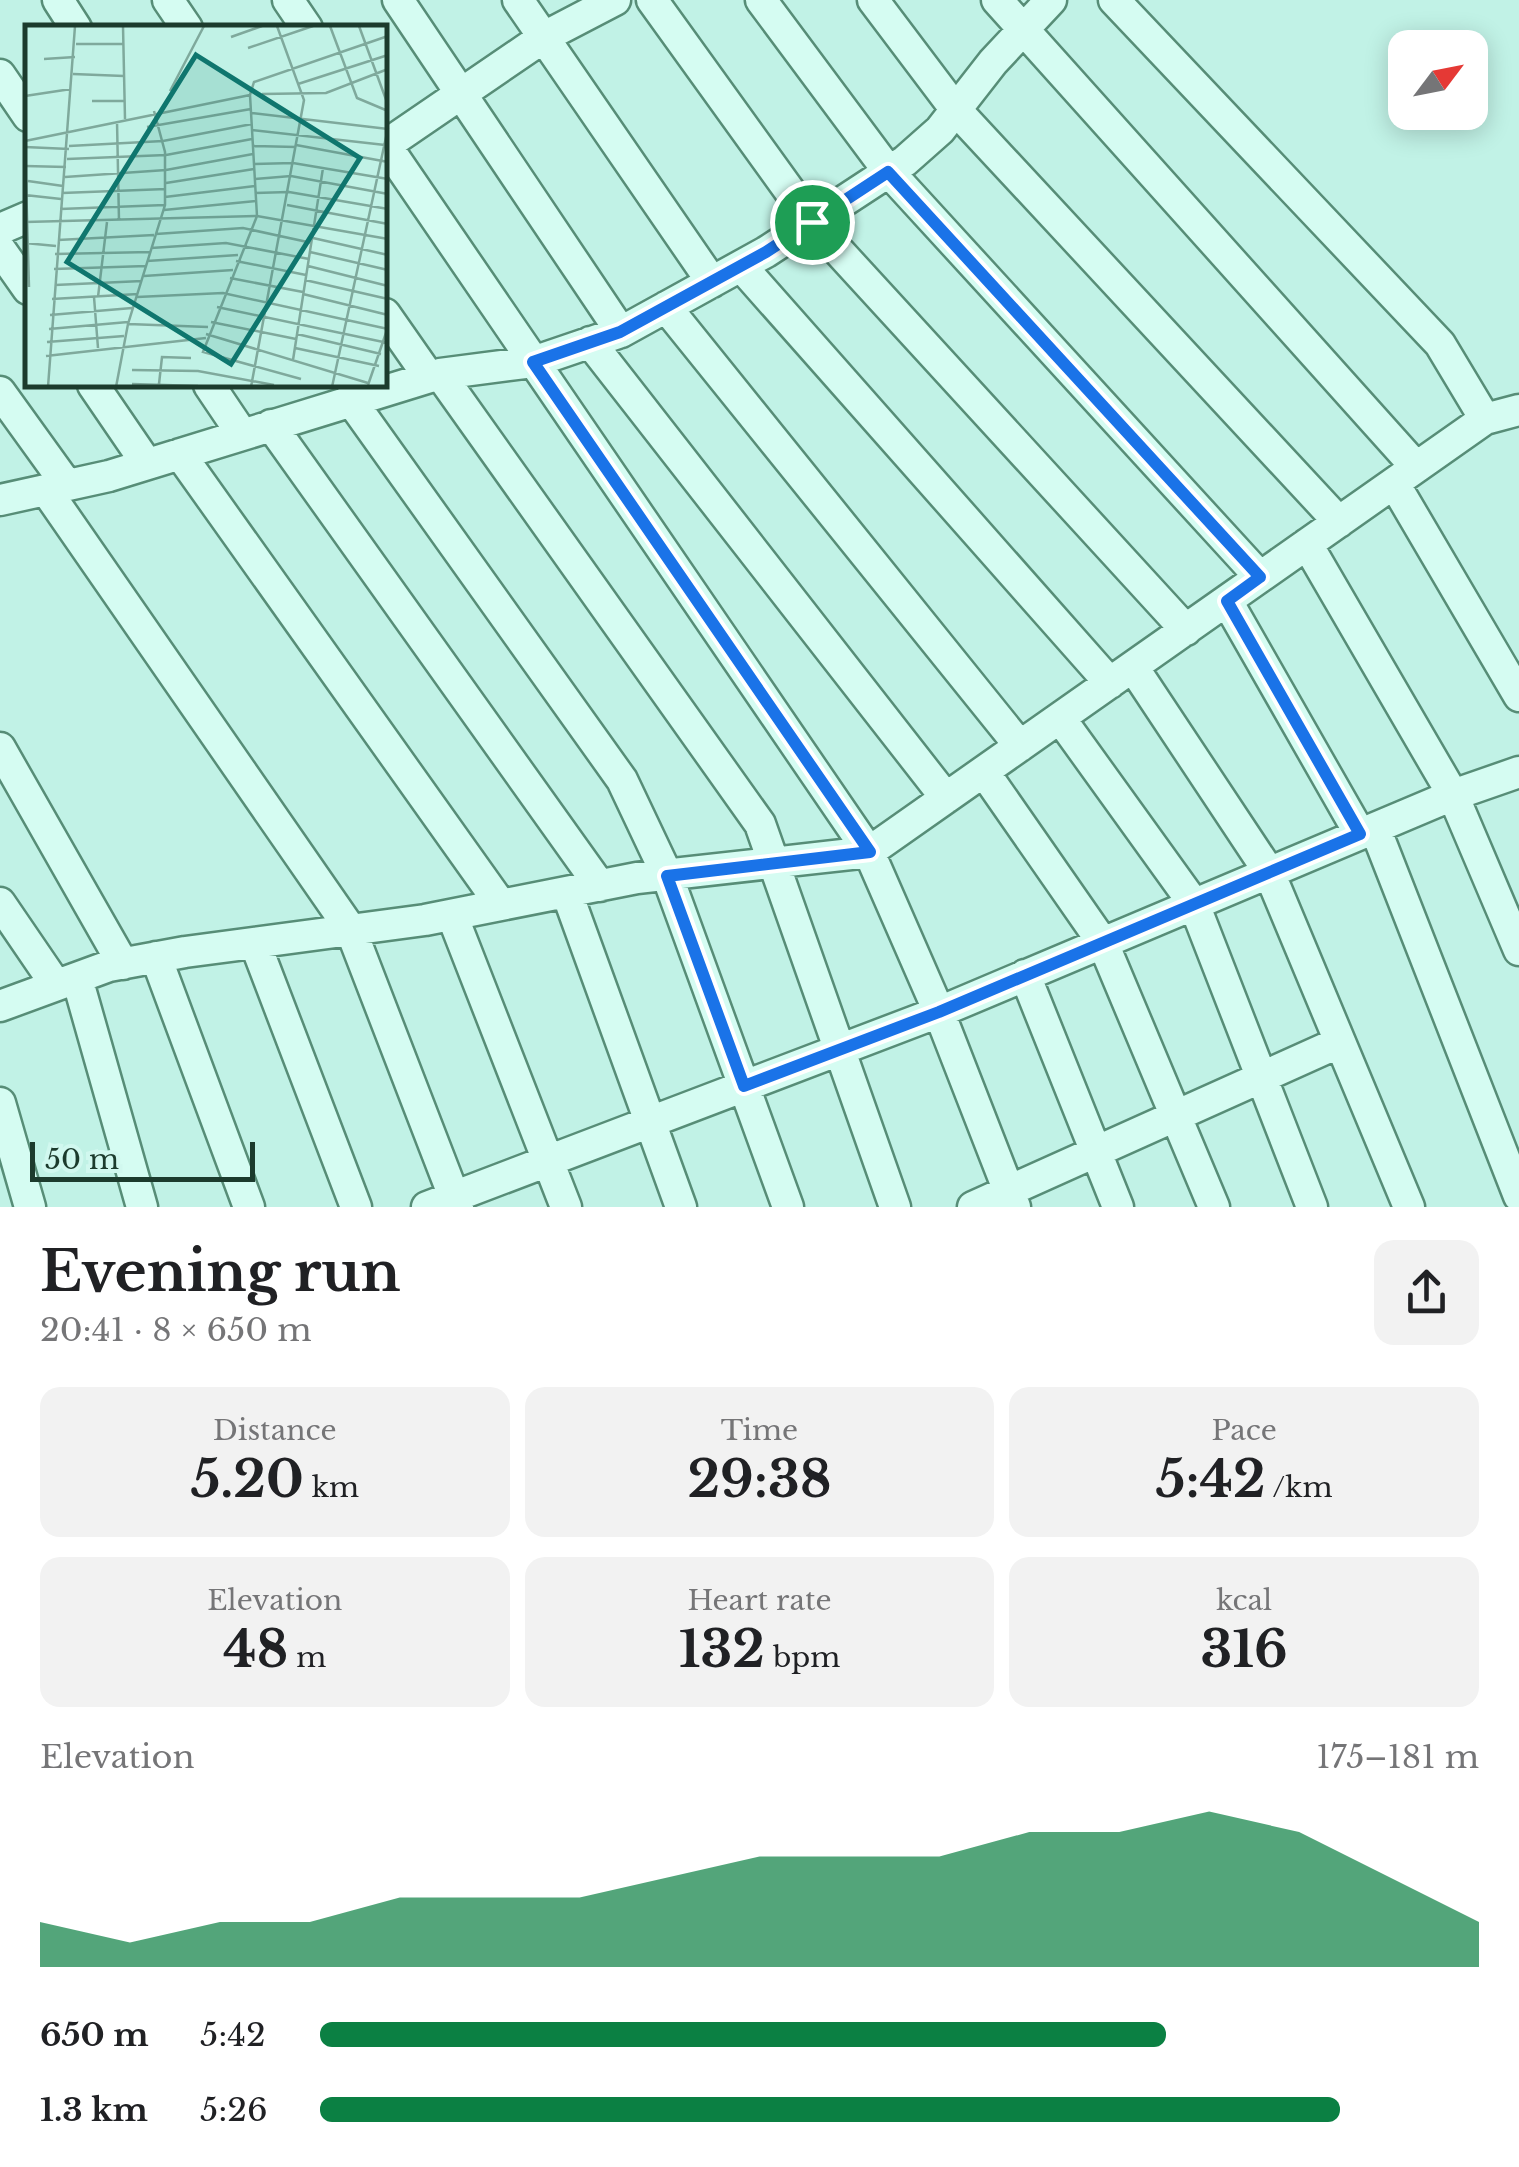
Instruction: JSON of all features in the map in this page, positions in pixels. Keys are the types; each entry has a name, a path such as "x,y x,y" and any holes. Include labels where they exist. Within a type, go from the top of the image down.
{"street":[{"path":"58,0 74,25"},
{"path":"168,0 185,25"},
{"path":"288,0 304,25"},
{"path":"398,0 620,332"},
{"path":"518,0 712,282"},
{"path":"388,142 544,37 616,0"},
{"path":"652,0 812,222 1186,630"},
{"path":"761,0 888,172 1260,577"},
{"path":"874,0 956,110 1339,522"},
{"path":"996,0 1025,28 1405,475 1519,696"},
{"path":"388,385 533,362 620,332 741,266 888,172 940,130 1051,0"},
{"path":"1114,0 1440,344 1485,419"},
{"path":"0,75 25,112"},
{"path":"388,148 870,852 939,1012 1012,1200"},
{"path":"0,228 25,219"},
{"path":"0,249 25,285"},
{"path":"741,266 1121,675 1268,872 1408,1207"},
{"path":"666,307 1020,746"},
{"path":"388,318 760,824 896,1207"},
{"path":"590,342 946,798"},
{"path":"95,388 147,464"},
{"path":"212,388 256,429 600,886"},
{"path":"0,500 147,464 256,429 330,397 375,388"},
{"path":"0,392 57,488 352,930 447,1204 939,1012 1452,795 1519,772"},
{"path":"330,397 622,780 667,876 788,1207"},
{"path":"0,1006 123,964 156,957 452,915 667,876 870,852 1485,419 1519,410"},
{"path":"180,454 501,905"},
{"path":"1306,544 1452,795 1519,950"},
{"path":"1227,601 1368,831 1519,1196"},
{"path":"1060,718 1194,904 1312,1207"},
{"path":"0,748 123,964"},
{"path":"984,772 1102,942 1214,1207"},
{"path":"566,892 681,1207"},
{"path":"0,903 66,982 142,1207"},
{"path":"452,915 566,1207"},
{"path":"255,943 356,1207"},
{"path":"156,957 249,1207"},
{"path":"1024,976 1118,1207"},
{"path":"973,1207 1012,1200 1098,1152 1340,1042"},
{"path":"0,1104 30,1207"}],"route":[{"path":"888,172 1260,577 1227,601 1360,834 939,1012 744,1086 667,876 870,852 533,362 620,332 766,252 812,222 888,172"}]}
